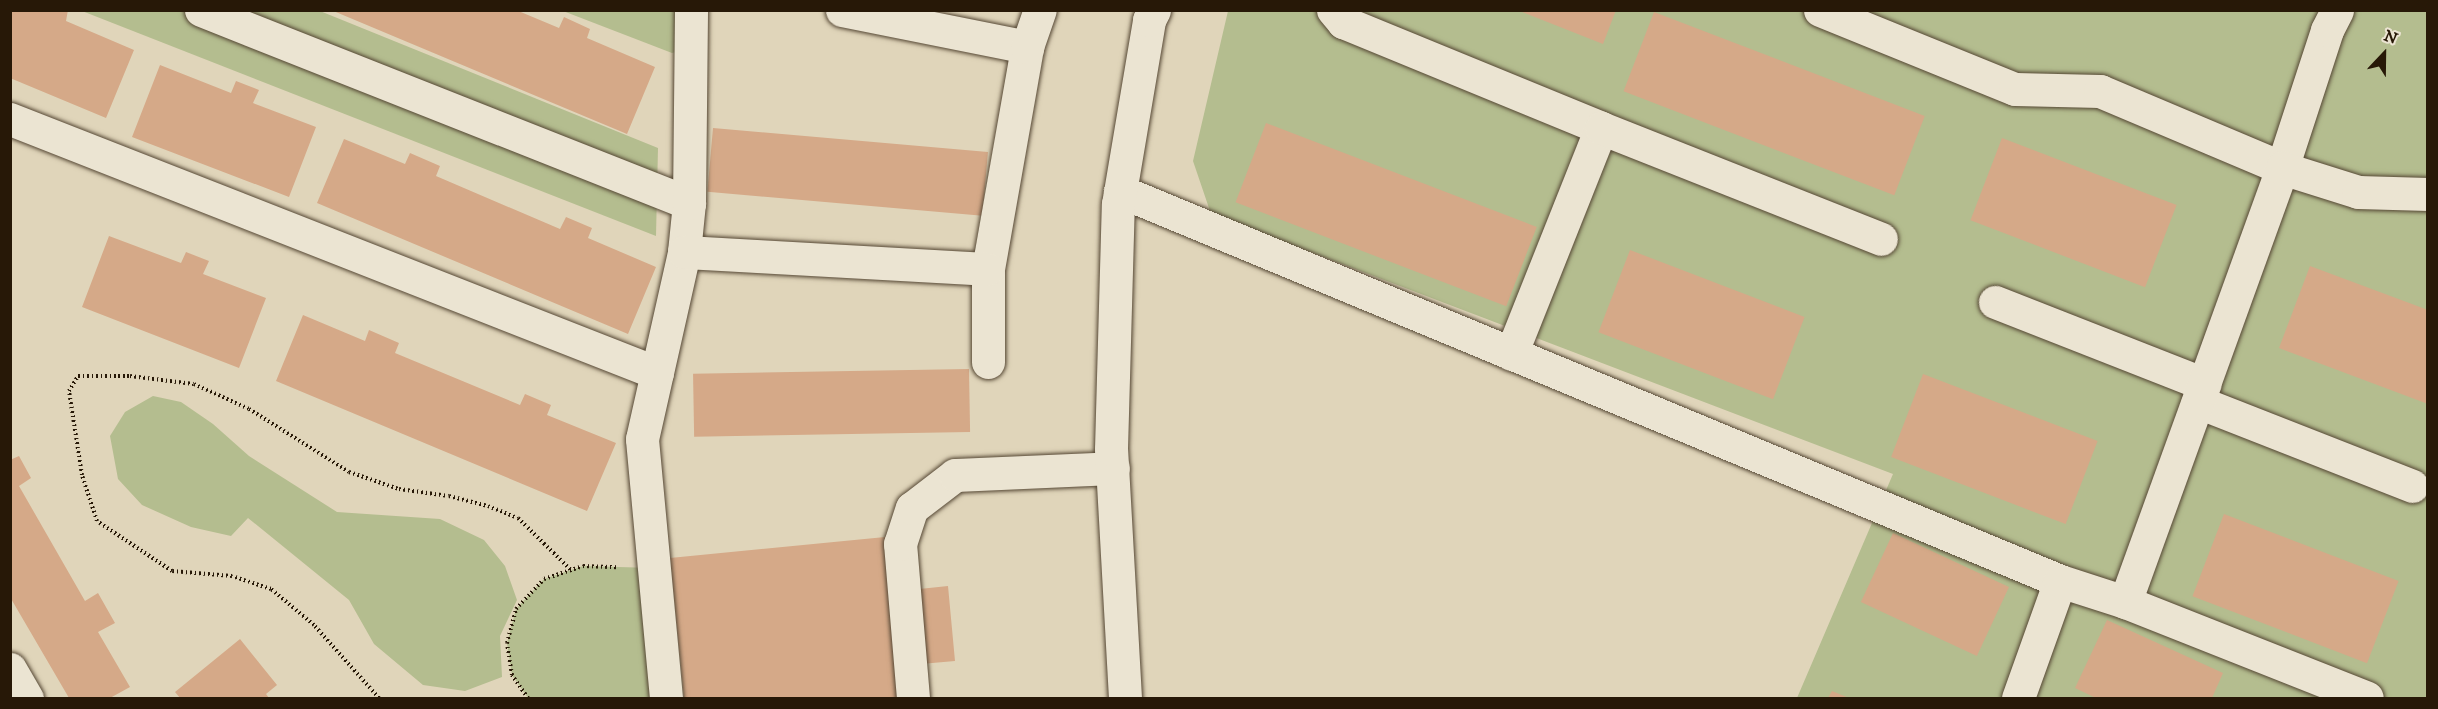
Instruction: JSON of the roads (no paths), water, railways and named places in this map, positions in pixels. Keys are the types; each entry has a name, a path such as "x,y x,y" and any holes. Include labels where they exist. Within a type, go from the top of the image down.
{"street":[{"path":"201,10 689,203"},
{"path":"666,699 642,439 684,252 689,203 692,10"},
{"path":"842,10 1027,47"},
{"path":"988,362 988,269 1027,47 1040,10"},
{"path":"1125,699 1113,468 1120,191 1149,20 1154,10"},
{"path":"1333,10 1344,22 1601,128 1881,239"},
{"path":"1820,10 2015,89 2100,91 2282,168 2358,192 2427,194"},
{"path":"2125,602 2282,168 2327,30 2337,10"},
{"path":"10,119 657,373"},
{"path":"1511,354 1601,128"},
{"path":"1120,191 2060,581 2125,602 2367,699"},
{"path":"684,252 988,269"},
{"path":"1995,302 2412,486"},
{"path":"913,699 900,544 912,508 956,475 1113,468"},
{"path":"2018,699 2060,581"},
{"path":"10,669 27,699"}]}
